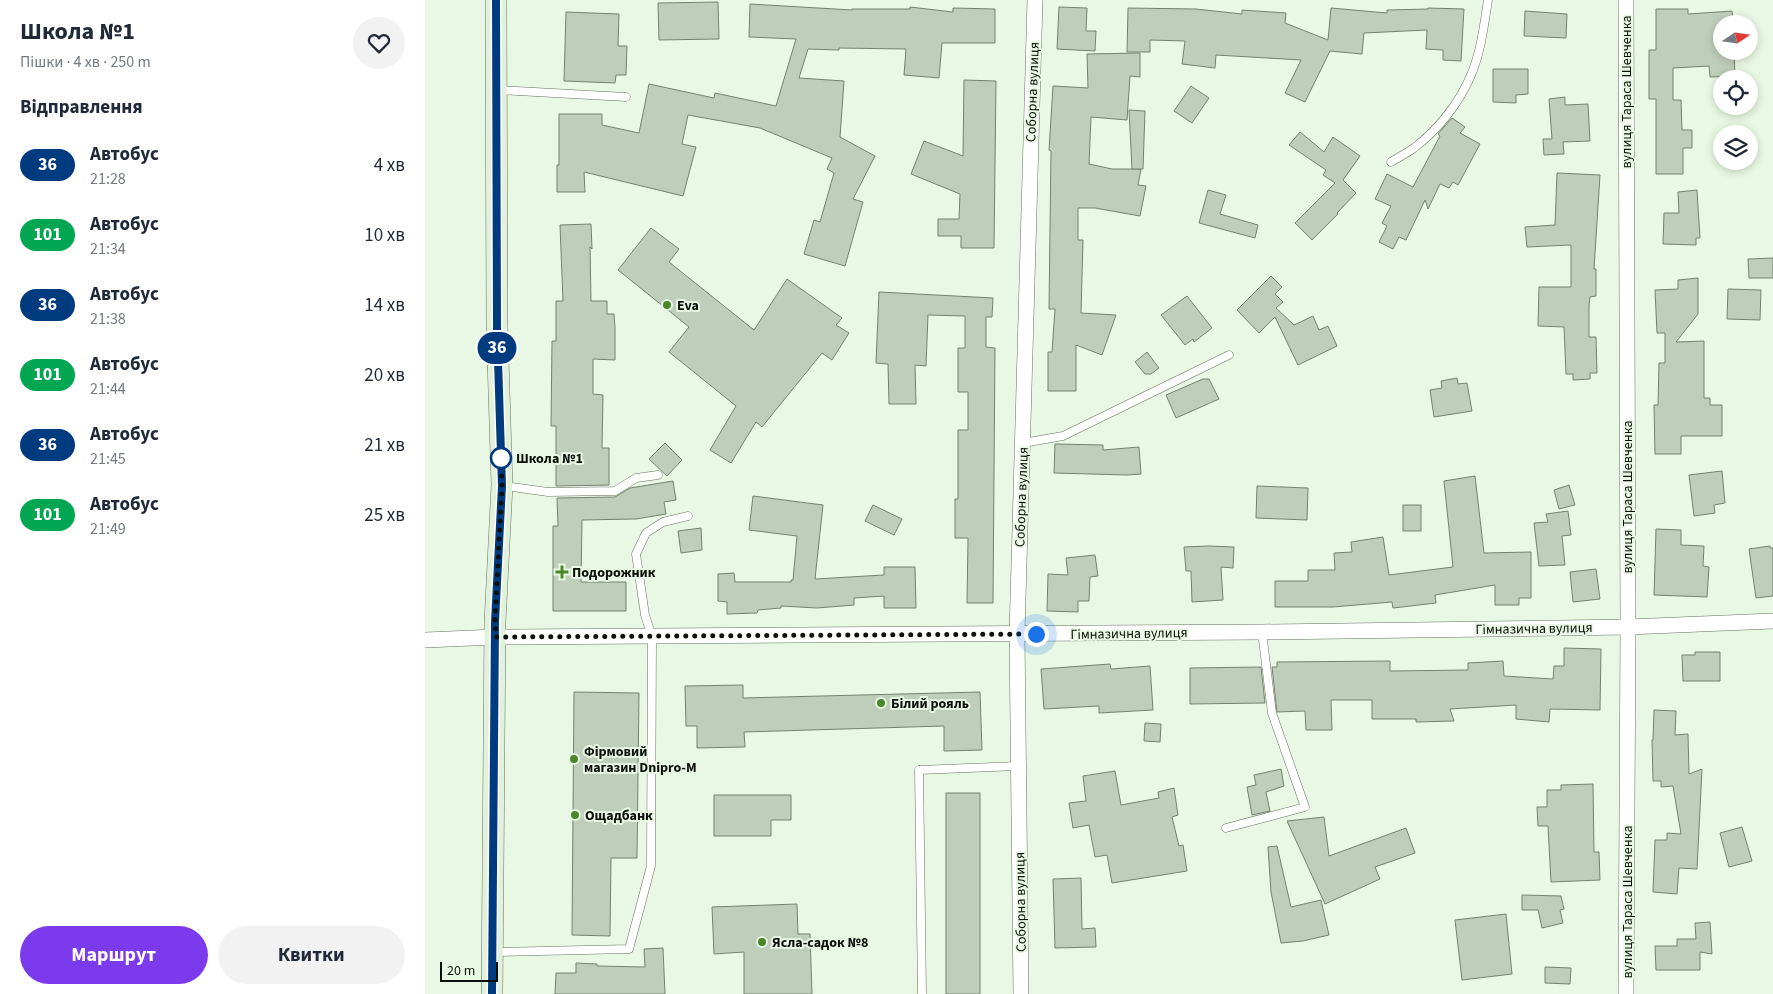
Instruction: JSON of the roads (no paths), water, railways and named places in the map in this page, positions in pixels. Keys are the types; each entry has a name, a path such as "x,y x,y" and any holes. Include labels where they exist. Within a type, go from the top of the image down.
{"main road":[{"path":"492,994 495,622 502,486 497,328 496,0"}],"street":[{"name":"Соборна вулиця","path":"1021,994 1017,634 1035,0"},
{"name":"вулиця Тараса Шевченка","path":"1626,0 1628,627 1626,994"},
{"name":"Гімназична вулиця","path":"425,640 496,637 1261,632 1628,627 1773,621"}],"lane":[{"path":"1391,162 1414,148 1435,130 1458,98 1471,76 1481,43 1488,0"},
{"path":"496,90 626,97"},
{"path":"1023,443 1063,436 1229,355"},
{"path":"502,486 547,492 615,490 636,478 658,475"},
{"path":"493,952 629,948 651,866 652,637 645,615 636,554 646,533 663,522 688,516"},
{"path":"1226,828 1305,808 1272,713 1261,632"},
{"path":"922,994 919,770 1019,766"}],"place":[{"name":"Eva","path":"667,305"},
{"name":"Школа №1","path":"501,458"},
{"name":"Подорожник","path":"562,572"},
{"name":"Білий рояль","path":"881,703"},
{"name":"Фірмовий магазин Dnipro-M","path":"574,759"},
{"name":"Ощадбанк","path":"575,815"},
{"name":"Ясла-садок №8","path":"762,942"}]}
